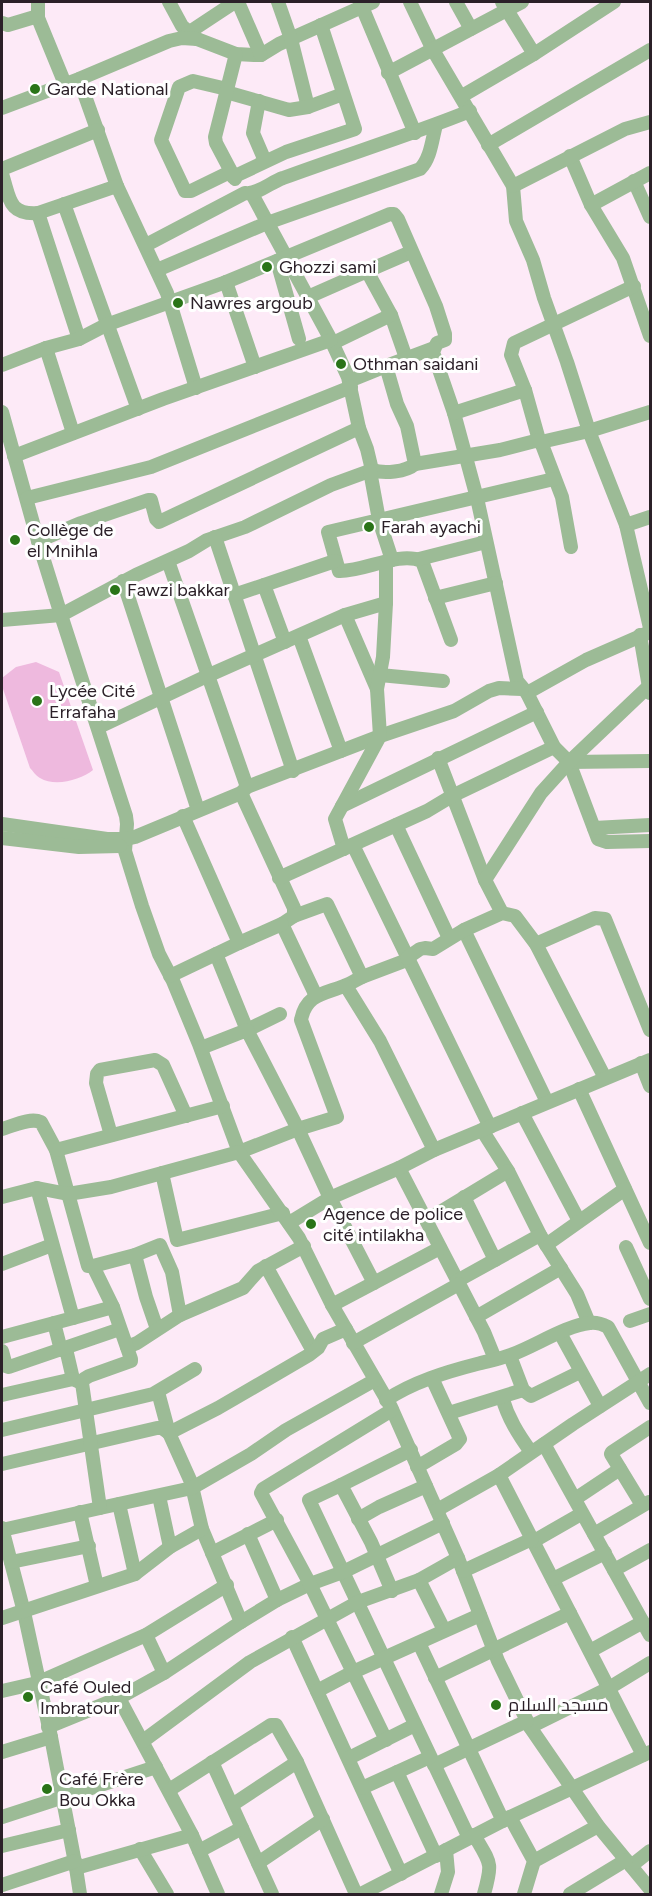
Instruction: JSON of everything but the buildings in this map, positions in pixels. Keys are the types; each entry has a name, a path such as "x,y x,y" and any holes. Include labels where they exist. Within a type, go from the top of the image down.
{"street":[{"path":"38,2 38,16 65,84"},
{"path":"169,2 177,20 193,36 236,54 261,55 365,3 388,73 415,133"},
{"path":"2,108 169,42 193,36 237,2 261,55"},
{"path":"410,2 433,50 513,186 516,221 533,260 589,431 626,525 647,632 650,689 569,762 541,793 485,880"},
{"path":"456,2 471,29"},
{"path":"388,73 471,29 505,6 522,2"},
{"path":"281,3 308,107"},
{"path":"462,96 534,54 604,4"},
{"path":"505,6 534,54"},
{"path":"2,23 9,25 38,16"},
{"path":"321,26 355,129 286,152 191,191 184,191 161,140 179,87 193,81 289,110 308,107 343,94"},
{"path":"488,146 651,50"},
{"path":"236,54 215,137 232,175 249,193 267,223 281,259 299,339"},
{"path":"80,79 117,186 157,270 196,388"},
{"path":"259,101 253,133 265,161"},
{"path":"146,245 282,178 415,133 470,111"},
{"path":"513,186 625,129 651,122"},
{"path":"157,270 267,223 420,169 428,154 436,125"},
{"path":"2,169 98,130"},
{"path":"570,156 591,205 623,258 634,286 644,299 651,336"},
{"path":"591,205 651,173"},
{"path":"2,174 14,208 25,214 38,213 117,186"},
{"path":"634,182 651,217"},
{"path":"64,204 138,409"},
{"path":"38,213 79,339"},
{"path":"2,365 46,348 79,339 106,325 226,282 394,214 436,306 446,334 445,340 437,343 433,352 454,413 477,498 517,681 537,712 554,747 569,762 598,839 607,842 651,841"},
{"path":"308,297 411,252"},
{"path":"281,259 308,297 332,342 350,384 359,428 367,449 379,520 389,561 383,657 377,689 380,736 335,819 407,959 486,1128 543,1240 577,1294 589,1323"},
{"path":"367,271 391,315 406,358"},
{"path":"226,282 255,367"},
{"path":"571,547 562,497 540,441 525,390 511,354 512,347 514,343 634,286"},
{"path":"14,456 196,388 332,342 391,315"},
{"path":"46,348 73,433"},
{"path":"27,498 151,467 350,384 386,366 434,348"},
{"path":"386,366 397,404 407,426 415,464"},
{"path":"454,413 525,390"},
{"path":"2,620 61,615 123,581 215,537 245,527 331,485 371,471 394,471 415,464 589,431 651,412"},
{"path":"3,421 61,615 126,816 129,840 127,856 142,906 159,954 171,976 201,1048 239,1152 304,1246 332,1305 389,1405 443,1523 493,1650 529,1724 598,1826 651,1889"},
{"path":"38,541 81,523 148,500 151,500 159,522 359,428"},
{"path":"486,543 419,559 389,561 339,571 328,532 555,479"},
{"path":"626,525 651,516"},
{"path":"215,537 293,771"},
{"path":"419,559 422,561 451,640"},
{"path":"168,561 244,790 279,878 294,908 294,916"},
{"path":"234,595 335,561"},
{"path":"123,581 198,810"},
{"path":"435,598 496,583"},
{"path":"264,585 285,642"},
{"path":"99,727 345,615 386,603"},
{"path":"345,615 377,689"},
{"path":"2,838 102,848 129,840 341,751 454,711 489,690 499,688 524,691 647,632"},
{"path":"299,636 341,751"},
{"path":"380,675 443,681"},
{"path":"341,806 537,712"},
{"path":"279,878 427,811 452,796 554,747"},
{"path":"438,758 485,880 502,913"},
{"path":"569,762 651,761"},
{"path":"183,816 239,943"},
{"path":"2,824 129,840"},
{"path":"396,825 449,938"},
{"path":"594,828 651,825"},
{"path":"171,976 282,924 294,916 327,904 362,977"},
{"path":"2,1197 37,1188 68,1194 111,1187 239,1152 298,1129 336,1118 301,1020 305,1007 316,996 346,986 407,959 420,949 433,949 464,930 502,913 515,916 536,944 605,1078"},
{"path":"536,944 595,918 605,919 651,1030"},
{"path":"282,924 316,996"},
{"path":"464,930 547,1102"},
{"path":"216,954 247,1030 374,1282"},
{"path":"346,986 380,1041 434,1150"},
{"path":"201,1048 280,1014"},
{"path":"111,1136 96,1083 100,1070 155,1059 163,1065 186,1116"},
{"path":"2,1129 37,1119 40,1122 56,1150 88,1266 93,1266 135,1255 177,1240 286,1218 434,1150 646,1062 651,1086"},
{"path":"579,1089 651,1243"},
{"path":"56,1150 223,1107"},
{"path":"522,1113 579,1221"},
{"path":"399,1168 476,1317 495,1359"},
{"path":"427,1220 508,1171"},
{"path":"162,1173 177,1240"},
{"path":"37,1188 73,1318"},
{"path":"353,1343 495,1260 543,1240 579,1221 625,1189"},
{"path":"464,1197 495,1260"},
{"path":"2,1263 52,1245"},
{"path":"160,1245 172,1272 180,1316"},
{"path":"127,1347 180,1316 243,1287 258,1271 304,1246"},
{"path":"626,1247 651,1299"},
{"path":"332,1305 440,1248"},
{"path":"135,1255 157,1329"},
{"path":"2,1395 78,1381 131,1361 113,1307 93,1266"},
{"path":"266,1266 314,1351"},
{"path":"476,1317 561,1268"},
{"path":"2,1337 113,1307"},
{"path":"630,1322 651,1314"},
{"path":"54,1323 78,1381 87,1410 100,1508"},
{"path":"386,1740 310,1584 261,1493 263,1489 389,1405 399,1391 432,1378 510,1356 560,1333 589,1323 601,1323 608,1328 645,1378 651,1402"},
{"path":"2,1351 6,1366 9,1367 120,1329"},
{"path":"169,1433 218,1408 314,1351 323,1339 346,1329"},
{"path":"560,1333 600,1406"},
{"path":"510,1356 523,1390 531,1396 580,1372"},
{"path":"2,1430 158,1392 195,1369"},
{"path":"417,1467 460,1439 432,1378"},
{"path":"437,1510 499,1475 645,1378"},
{"path":"80,1894 63,1798 24,1612 2,1529 192,1488 251,1454 286,1430 375,1380"},
{"path":"449,1413 523,1390"},
{"path":"158,1392 169,1433 192,1488 202,1529 241,1622"},
{"path":"502,1397 515,1430 531,1452"},
{"path":"594,1534 646,1503 620,1469 612,1452 651,1427"},
{"path":"2,1464 157,1428 162,1428 169,1433"},
{"path":"544,1444 581,1514 651,1635"},
{"path":"411,1450 309,1500 385,1657 432,1761 471,1837 488,1860 491,1868 484,1894"},
{"path":"575,1499 620,1469"},
{"path":"370,1892 507,1819 647,1754 609,1688 499,1475"},
{"path":"341,1485 392,1591"},
{"path":"358,1519 426,1486"},
{"path":"159,1496 170,1546"},
{"path":"119,1504 135,1574"},
{"path":"80,1512 97,1586"},
{"path":"143,1740 250,1662 358,1602 533,1540 581,1514"},
{"path":"212,1553 277,1520"},
{"path":"2,1752 49,1732 165,1673 277,1600 310,1584 343,1572 443,1523"},
{"path":"2,1618 135,1574 170,1546 202,1529"},
{"path":"248,1534 277,1600"},
{"path":"11,1562 89,1546"},
{"path":"614,1570 651,1550"},
{"path":"554,1580 604,1553"},
{"path":"419,1580 444,1630"},
{"path":"2,1691 38,1683 146,1635 227,1585"},
{"path":"435,1678 570,1613"},
{"path":"317,1691 385,1657 480,1615"},
{"path":"590,1651 643,1622"},
{"path":"146,1635 165,1673"},
{"path":"292,1637 401,1874"},
{"path":"419,1643 468,1748 507,1819 534,1861"},
{"path":"362,1788 397,1772 529,1724 609,1688 651,1663"},
{"path":"119,1698 192,1835 215,1894"},
{"path":"169,1790 271,1725 276,1725 297,1762 356,1894"},
{"path":"349,1758 416,1725"},
{"path":"212,1762 258,1863 268,1893"},
{"path":"232,1805 297,1762"},
{"path":"2,1816 156,1767"},
{"path":"397,1772 441,1853 448,1872 441,1894"},
{"path":"258,1863 323,1819"},
{"path":"524,1894 534,1861 598,1826"},
{"path":"199,1851 242,1828"},
{"path":"2,1846 69,1830"},
{"path":"2,1885 192,1835"},
{"path":"140,1849 167,1894"},
{"path":"570,1894 651,1851"}],"shaded area":[{"path":"36,662 59,672 93,770 82,777 60,782 46,781 30,768 2,686 2,678 16,667"}],"place":[{"name":"Garde National","path":"35,89"},
{"name":"Ghozzi sami","path":"267,267"},
{"name":"Nawres argoub","path":"178,303"},
{"name":"Othman saidani","path":"341,364"},
{"name":"Farah ayachi","path":"369,527"},
{"name":"Collège de el Mnihla","path":"15,540"},
{"name":"Fawzi bakkar","path":"115,590"},
{"name":"Lycée Cité Errafaha","path":"37,701"},
{"name":"Agence de police cité intilakha","path":"311,1224"},
{"name":"Café Ouled Imbratour","path":"28,1697"},
{"name":"مسجد السلام","path":"496,1705"},
{"name":"Café Frère Bou Okka","path":"47,1789"}]}
